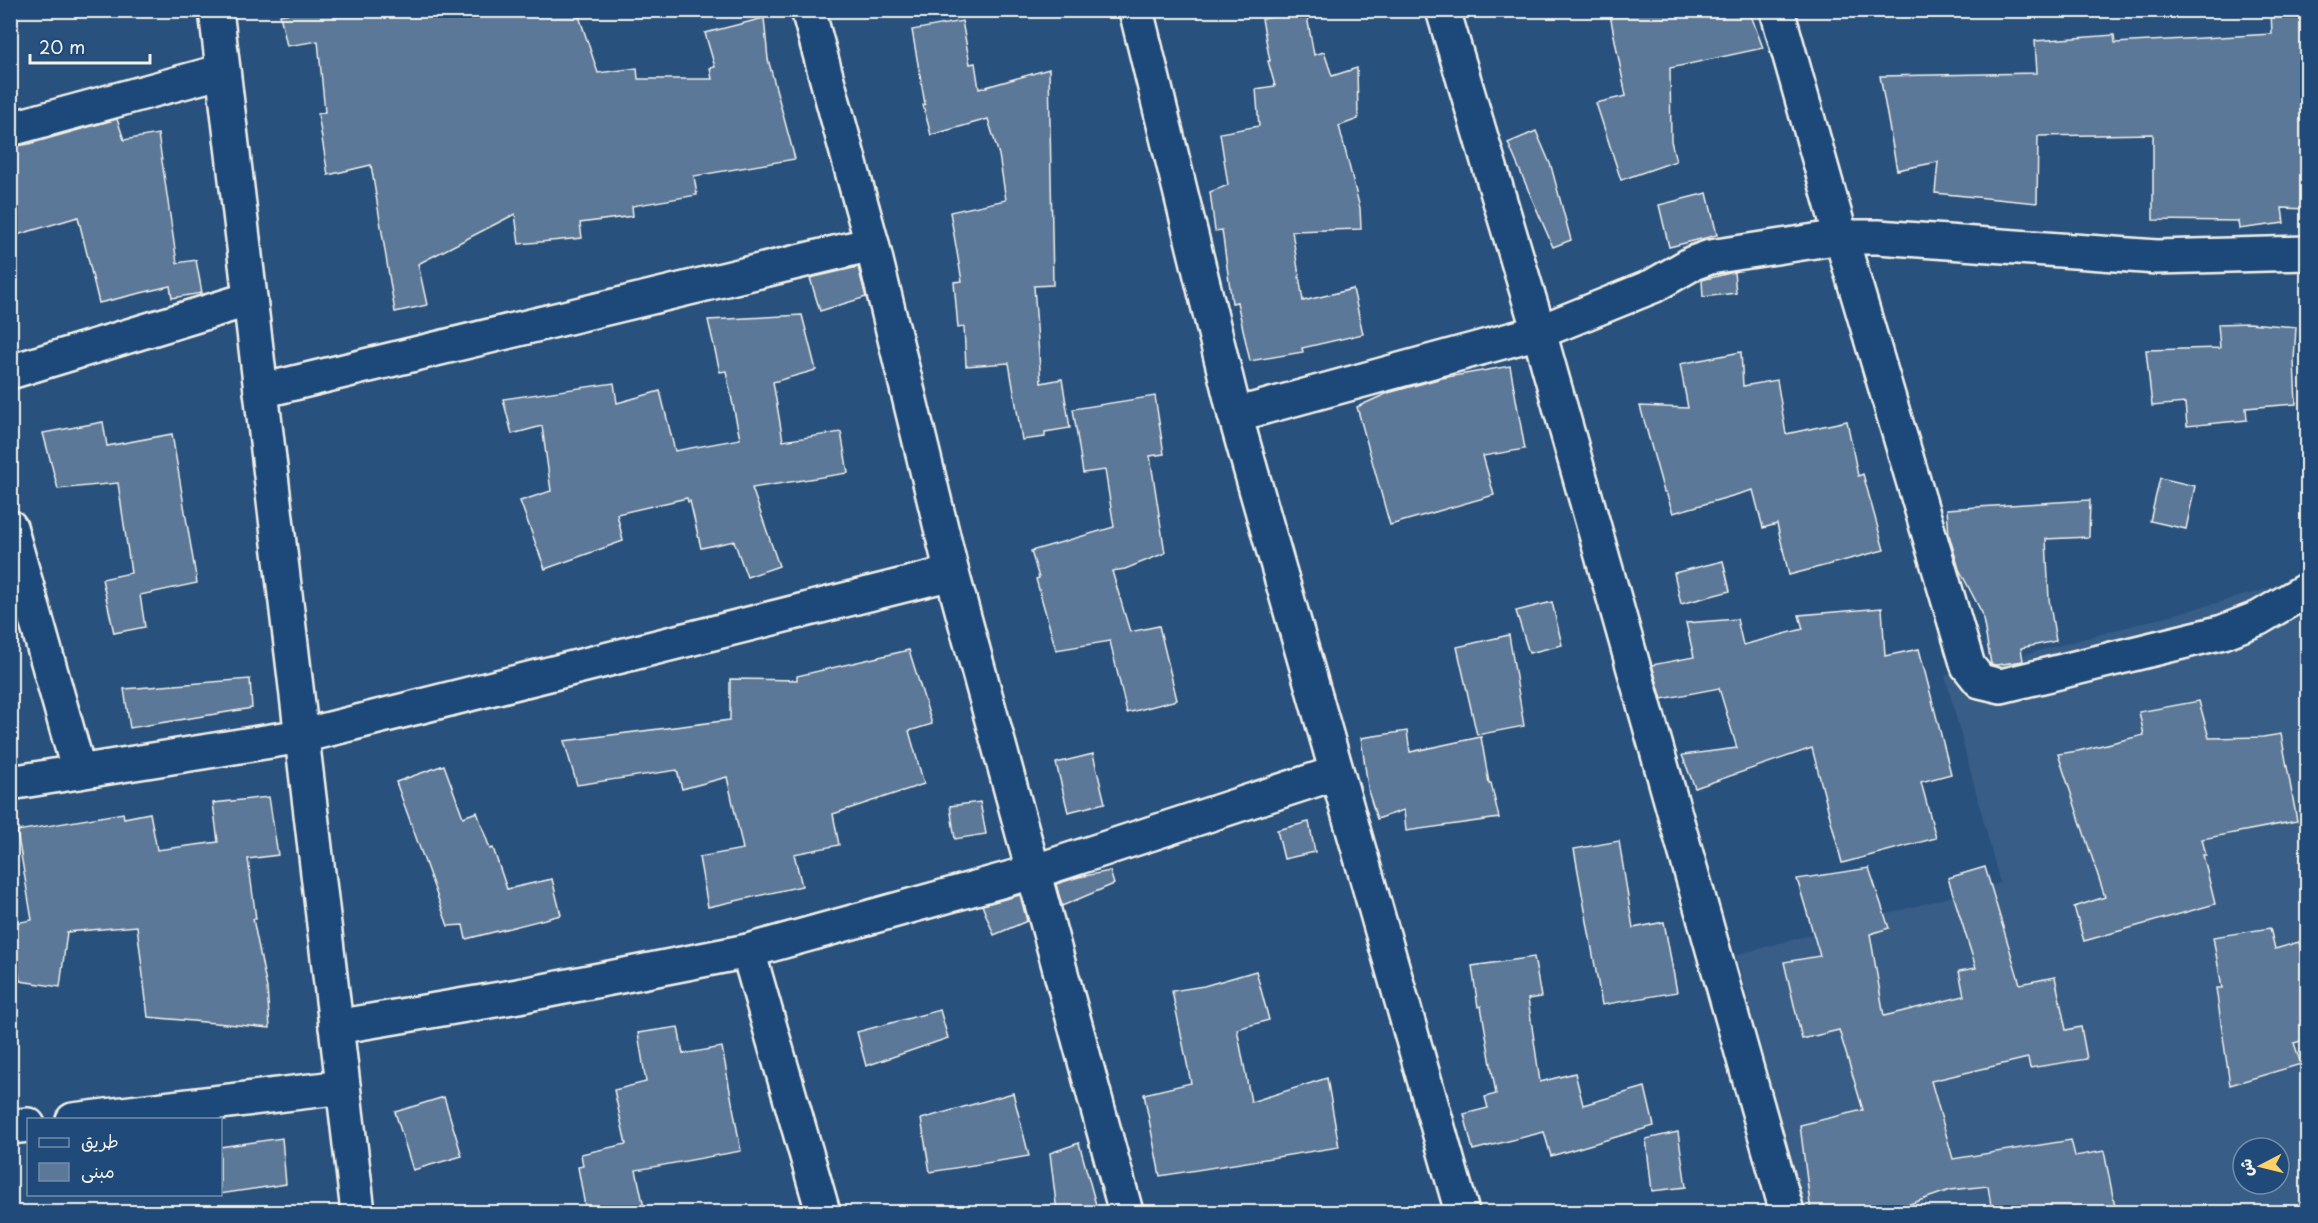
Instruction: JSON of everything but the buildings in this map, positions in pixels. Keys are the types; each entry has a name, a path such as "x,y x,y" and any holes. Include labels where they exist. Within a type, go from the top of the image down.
{"street":[{"path":"216,10 358,1212"},
{"path":"808,10 872,244 952,573 1126,1212"},
{"path":"1136,10 1236,415 1462,1212"},
{"path":"1443,10 1539,332 1787,1212"},
{"path":"1778,10 1841,237 1968,666 1980,681 2001,686 2223,632 2259,618 2307,589"},
{"path":"10,129 223,71"},
{"path":"1236,415 1539,332 1653,286 1693,263 1722,255 1841,237 1878,237 2157,257 2307,253"},
{"path":"261,391 872,244"},
{"path":"10,372 250,299"},
{"path":"10,527 79,772"},
{"path":"10,783 302,736 952,573"},
{"path":"336,1027 518,996 748,951 1033,872 1336,773"},
{"path":"748,951 823,1212"},
{"path":"81,1118 343,1087"},
{"path":"10,1127 27,1125"}],"shaded area":[{"path":"2304,579 2308,590 2307,1212 1805,1212 1736,955 2000,883 1945,676"}]}
